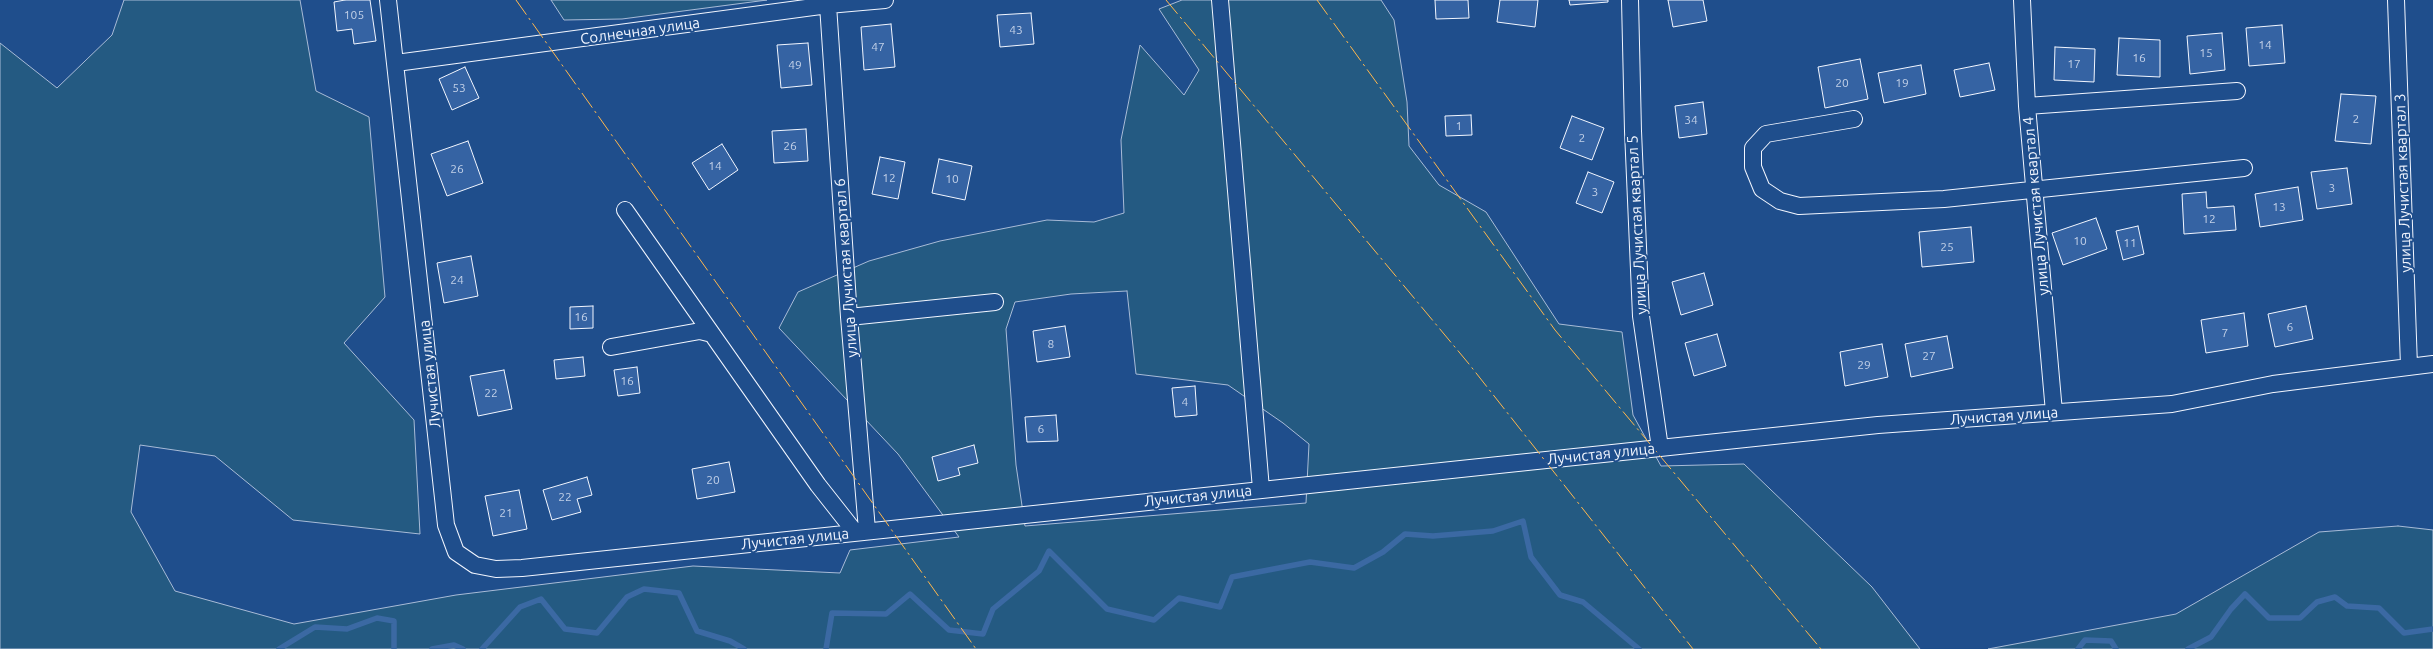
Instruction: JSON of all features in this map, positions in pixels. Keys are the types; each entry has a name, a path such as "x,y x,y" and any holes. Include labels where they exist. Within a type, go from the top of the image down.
{"street":[{"name":"Лучистая улица","path":"388,0 446,525 456,552 475,565 496,569 522,568 1261,489 1878,426 2172,404 2273,384 2433,364"},
{"name":"Солнечная улица","path":"396,63 885,0"},
{"path":"1220,0 1261,489"},
{"name":"улица Лучистая квартал 5","path":"1630,0 1633,131 1641,316 1660,448"},
{"name":"улица Лучистая квартал 4","path":"2022,0 2027,106 2054,412"},
{"name":"улица Лучистая квартал 3","path":"2396,0 2409,366"},
{"name":"улица Лучистая квартал 6","path":"828,6 861,531"},
{"path":"2027,106 2237,91"},
{"path":"1854,119 1766,134 1753,148 1753,167 1762,189 1780,201 1799,206 1944,198 2244,168"},
{"path":"625,210 818,485 861,531"},
{"path":"849,317 995,302"},
{"path":"611,347 700,331 712,334"}],"shaded area":[{"path":"124,0 300,0 316,91 369,117 385,297 344,343 414,420 420,534 293,520 215,456 140,445 131,512 175,591 294,624 456,595 693,566 840,573 850,550 959,537 898,454 779,328 798,292 869,261 940,241 1047,220 1094,222 1124,213 1121,140 1140,45 1184,95 1199,70 1159,9 1182,0 1381,0 1394,20 1407,102 1409,146 1439,185 1486,212 1559,324 1622,332 1633,415 1661,466 1744,464 1872,587 1920,649 0,649 0,43 57,88 112,35","holes":["1127,291 1136,374 1228,385 1283,423 1309,444 1306,503 1025,526 1016,465 1006,329 1015,302 1071,294"]},
{"path":"551,0 767,0 622,19 564,20"},
{"path":"2398,526 2433,530 2433,649 1988,649 2176,614 2319,532"}],"building":[{"path":"370,0 376,41 354,44 352,29 337,31 334,2"},
{"path":"1435,0 1468,0 1469,18 1436,19"},
{"path":"1500,0 1538,0 1535,27 1497,22"},
{"path":"1569,0 1608,0 1608,2 1570,5"},
{"path":"1668,0 1703,0 1707,21 1673,27"},
{"path":"1031,13 1034,44 1000,47 997,15"},
{"path":"891,24 895,67 864,70 861,27"},
{"path":"2282,25 2285,63 2249,66 2246,28"},
{"path":"2222,33 2225,70 2190,74 2187,36"},
{"path":"2119,38 2160,40 2160,77 2117,75"},
{"path":"808,43 812,85 781,88 777,45"},
{"path":"2055,47 2095,49 2094,82 2054,80"},
{"path":"1860,59 1868,99 1825,108 1818,67"},
{"path":"1989,63 1995,90 1960,97 1954,70"},
{"path":"1921,65 1926,94 1884,103 1878,73"},
{"path":"465,67 479,98 452,110 439,79"},
{"path":"2341,94 2376,96 2371,144 2335,141"},
{"path":"1703,102 1707,134 1679,138 1675,106"},
{"path":"1471,115 1472,135 1446,136 1445,116"},
{"path":"1572,116 1604,128 1592,160 1560,148"},
{"path":"806,129 808,161 774,163 772,131"},
{"path":"468,141 483,183 447,196 431,154"},
{"path":"722,144 738,170 709,190 692,163"},
{"path":"880,157 905,162 898,199 872,194"},
{"path":"939,159 972,166 965,200 932,193"},
{"path":"2347,168 2352,204 2317,209 2311,172"},
{"path":"1588,172 1614,182 1602,213 1576,203"},
{"path":"2298,187 2303,220 2260,227 2255,194"},
{"path":"2206,192 2207,208 2234,206 2236,230 2184,234 2182,194"},
{"path":"2096,218 2107,249 2063,265 2052,233"},
{"path":"2138,226 2144,254 2123,260 2116,231"},
{"path":"1971,227 1974,262 1922,267 1919,232"},
{"path":"471,256 478,296 444,303 437,263"},
{"path":"1704,273 1713,305 1681,315 1672,282"},
{"path":"593,306 593,328 570,329 570,307"},
{"path":"2306,306 2313,339 2275,347 2268,314"},
{"path":"2244,313 2248,346 2206,353 2201,320"},
{"path":"1065,326 1070,357 1037,362 1033,331"},
{"path":"1717,334 1726,366 1694,376 1685,343"},
{"path":"1947,336 1953,368 1911,377 1905,344"},
{"path":"1882,344 1888,377 1845,386 1840,352"},
{"path":"583,357 585,376 556,379 554,360"},
{"path":"637,367 640,393 618,396 614,370"},
{"path":"504,370 512,409 478,416 470,376"},
{"path":"1195,386 1197,415 1175,417 1172,388"},
{"path":"1056,415 1058,441 1027,442 1025,417"},
{"path":"974,445 978,463 958,468 960,475 938,481 932,457"},
{"path":"729,462 735,492 697,499 692,469"},
{"path":"587,477 592,495 577,499 581,512 552,520 543,490"},
{"path":"519,490 527,529 493,536 485,496"}],"waterway":[{"path":"826,649 832,613 886,614 910,594 949,630 983,634 993,609 1039,571 1049,551 1107,609 1154,620 1179,598 1220,607 1232,577 1310,562 1354,568 1383,552 1405,534 1433,536 1493,531 1523,521 1531,557 1560,595 1583,602 1639,649"},
{"path":"482,649 520,607 541,599 565,629 597,633 627,597 644,589 679,593 697,631 730,641 744,649"},
{"path":"2188,649 2211,637 2231,609 2245,594 2269,618 2300,618 2317,602 2335,597 2347,606 2379,608 2404,633 2433,629"},
{"path":"279,649 315,627 347,629 377,618 394,621 394,649"},
{"path":"2078,649 2085,640 2111,641 2116,649"},
{"path":"432,649 454,645 463,649"}],"power":[{"path":"516,0 976,649"},
{"path":"1166,0 1469,364 1693,649"},
{"path":"1317,0 1555,330 1821,649"}]}
